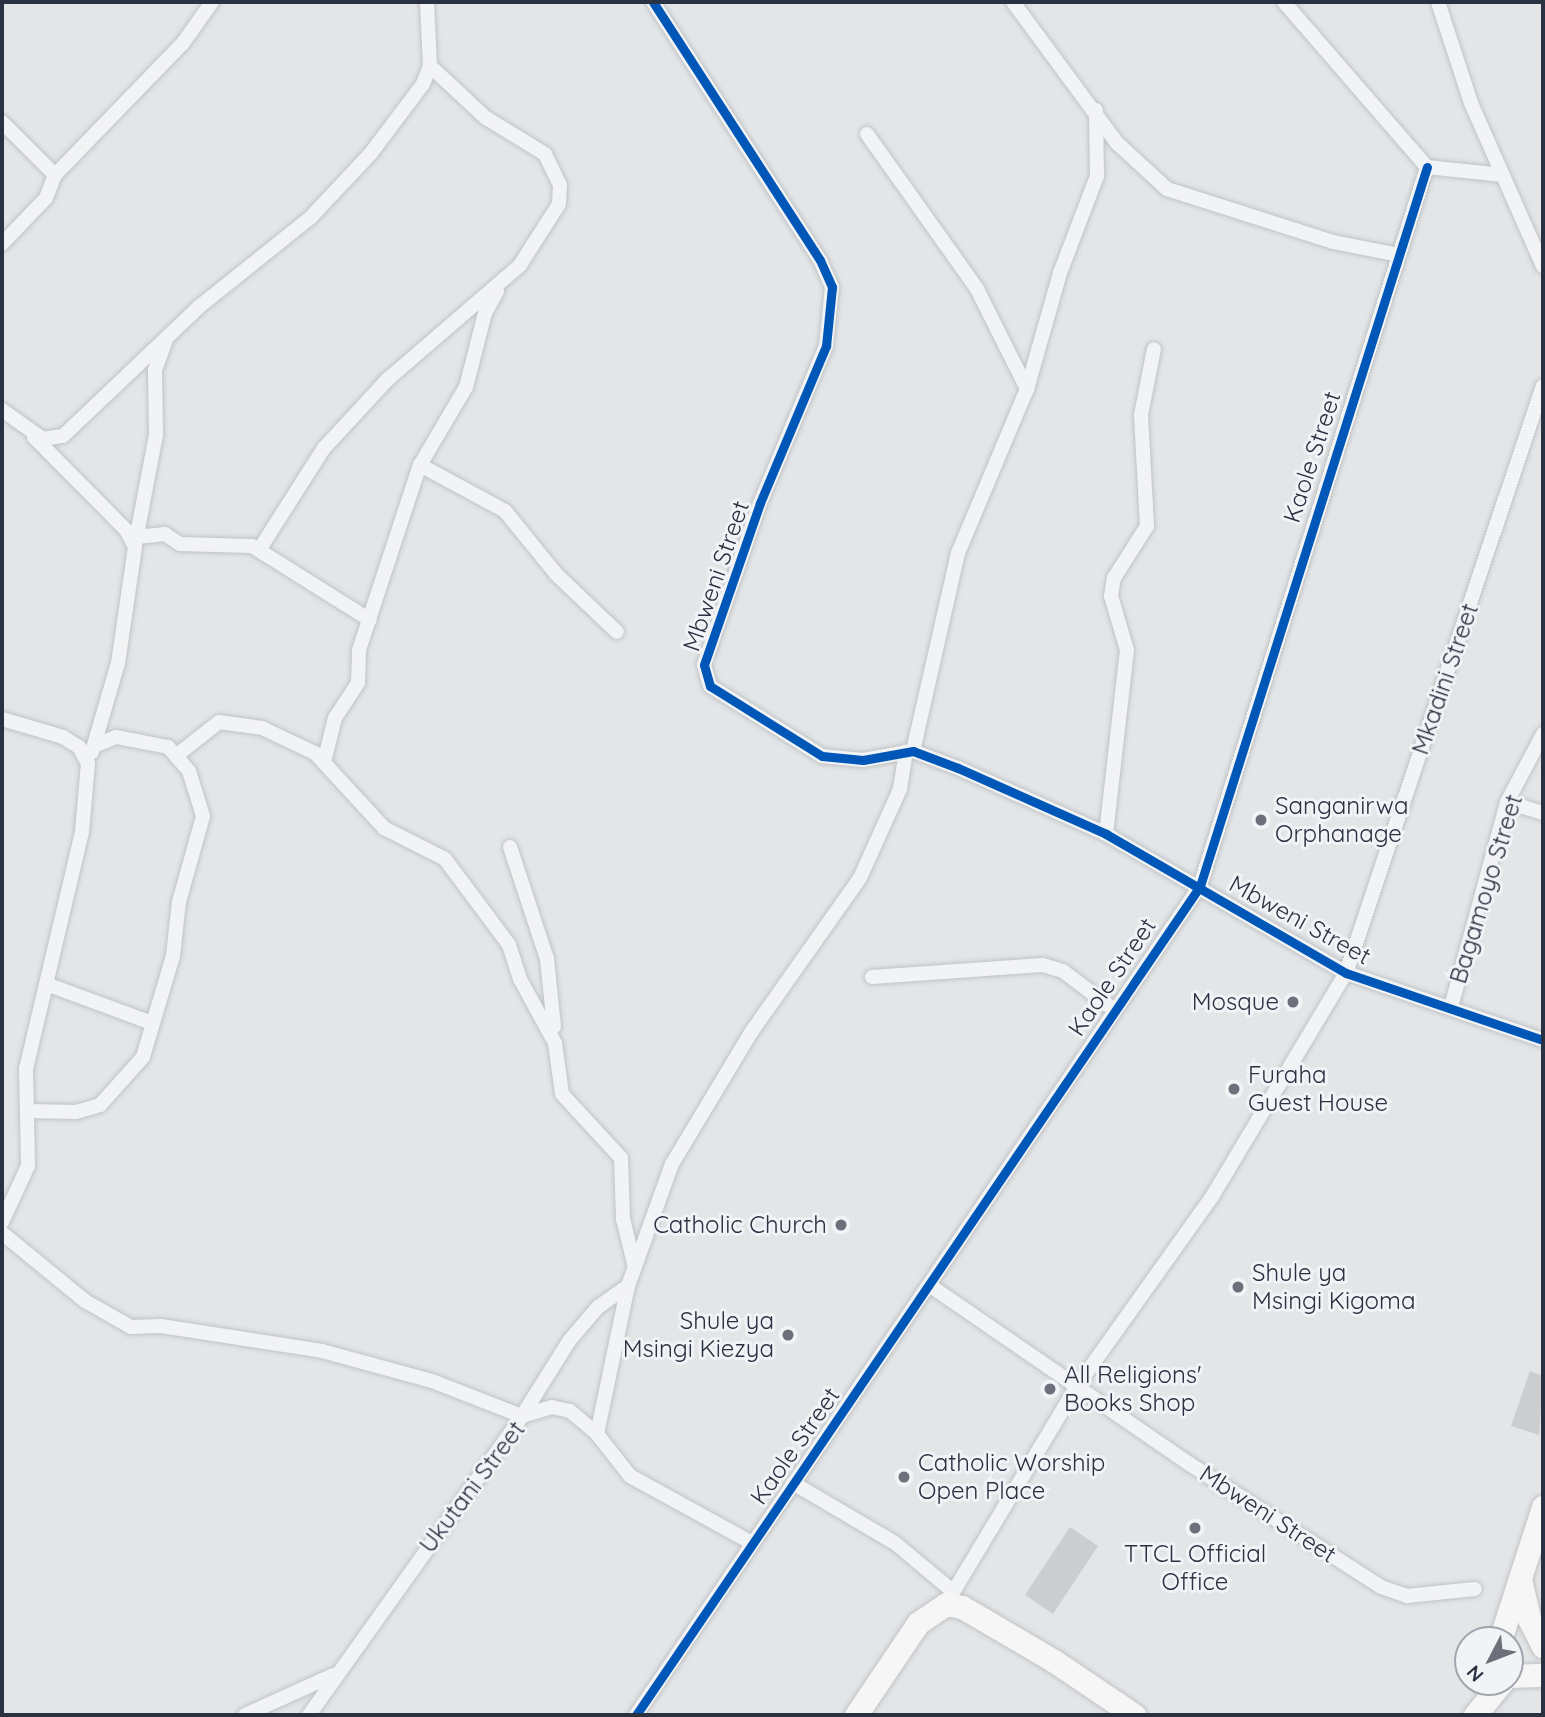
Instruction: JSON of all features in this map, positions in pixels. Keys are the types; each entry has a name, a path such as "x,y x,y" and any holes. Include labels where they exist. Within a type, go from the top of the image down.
{"main road":[{"path":"1505,1626 1543,1507"},
{"path":"1521,1583 1529,1619 1543,1647"},
{"path":"856,1715 918,1623 948,1596 1134,1715"},
{"path":"1524,1676 1543,1675"},
{"path":"1476,1713 1481,1696"},
{"path":"1476,1713 1490,1696"}],"street":[{"path":"2,244 46,198 55,175 142,88 212,2"},
{"path":"26,428 53,440 76,428 127,371 311,217 371,153 430,66 426,2"},
{"name":"Mbweni Street","path":"653,2 820,260 832,287 826,346 760,503 704,665 706,678 721,693 822,757 863,760 910,751 1106,834 1346,972 1543,1040"},
{"path":"1013,2 1136,166 1167,189 1333,242 1395,254"},
{"path":"1284,2 1427,167 1503,175"},
{"path":"1440,3 1471,103 1543,266"},
{"path":"324,762 335,718 358,683 359,650 420,465 466,387 485,313 502,284 544,230 559,204 560,186 540,149 486,117 430,66"},
{"path":"597,1434 628,1286 672,1164 752,1031 860,878 900,789 958,553 1027,388 1060,273 1097,176 1096,110"},
{"path":"2,122 55,175"},
{"path":"867,134 977,289 1027,388"},
{"name":"Kaole Street","path":"636,1715 751,1543 932,1287 1113,1009 1200,886 1395,254 1427,167"},
{"path":"259,550 277,528 311,465 343,426 458,315 502,284"},
{"path":"2,1222 28,1166 26,1069 49,985 82,832 88,763 118,663 136,542 156,435 155,370 166,338"},
{"path":"1106,834 1127,650 1111,596 1114,578 1147,526 1141,415 1154,349"},
{"name":"Mkadini Street","path":"1346,972 1543,386"},
{"path":"2,410 26,428 136,542"},
{"path":"420,465 517,521 556,574 617,632"},
{"path":"136,542 165,534 180,544 259,550 370,620"},
{"path":"2,719 63,737 79,747 88,763"},
{"path":"177,755 211,725 230,721 262,728 304,746 324,762 384,828 445,859 509,945 520,979 555,1043"},
{"name":"Bagamoyo Street","path":"1451,1007 1507,802 1543,734"},
{"path":"27,1111 76,1112 100,1105 143,1057 173,956 179,902 203,817 189,771 168,747 130,738 94,747"},
{"path":"1507,802 1543,813"},
{"path":"510,847 547,959 562,1094 621,1157 623,1219 635,1267"},
{"path":"872,976 1043,965 1063,971 1113,1009"},
{"name":"Mbweni Street","path":"948,1596 1077,1386 1213,1195 1346,972"},
{"path":"49,985 152,1023"},
{"path":"2,1233 85,1301 131,1327 161,1326 323,1351 432,1381 522,1416 569,1341 598,1307 628,1286"},
{"name":"Mbweni Street","path":"932,1287 1381,1587 1407,1596 1475,1589"},
{"name":"Ukutani Street","path":"309,1715 333,1675 522,1416 552,1407 570,1411 597,1434 630,1476 751,1543"},
{"path":"793,1483 895,1543 948,1596"},
{"path":"246,1715 333,1675"}],"building":[{"path":"1530,1371 1543,1376 1539,1435 1511,1426"},
{"path":"1070,1527 1098,1546 1053,1614 1025,1595"}],"cycle path":[{"path":"653,2 820,260 832,287 826,346 760,503 704,665 710,686 822,756 863,760 913,751 958,768 1106,834 1346,973 1543,1040"},
{"path":"636,1715 1200,886 1427,167"}],"place":[{"name":"Sanganirwa Orphanage","path":"1261,820"},
{"name":"Mosque","path":"1293,1002"},
{"name":"Furaha Guest House","path":"1234,1089"},
{"name":"Catholic Church","path":"841,1225"},
{"name":"Shule ya Msingi Kigoma","path":"1238,1287"},
{"name":"Shule ya Msingi Kiezya","path":"788,1335"},
{"name":"All Religions' Books Shop","path":"1050,1389"},
{"name":"Catholic Worship Open Place","path":"904,1477"},
{"name":"TTCL Official Office","path":"1195,1528"}]}
